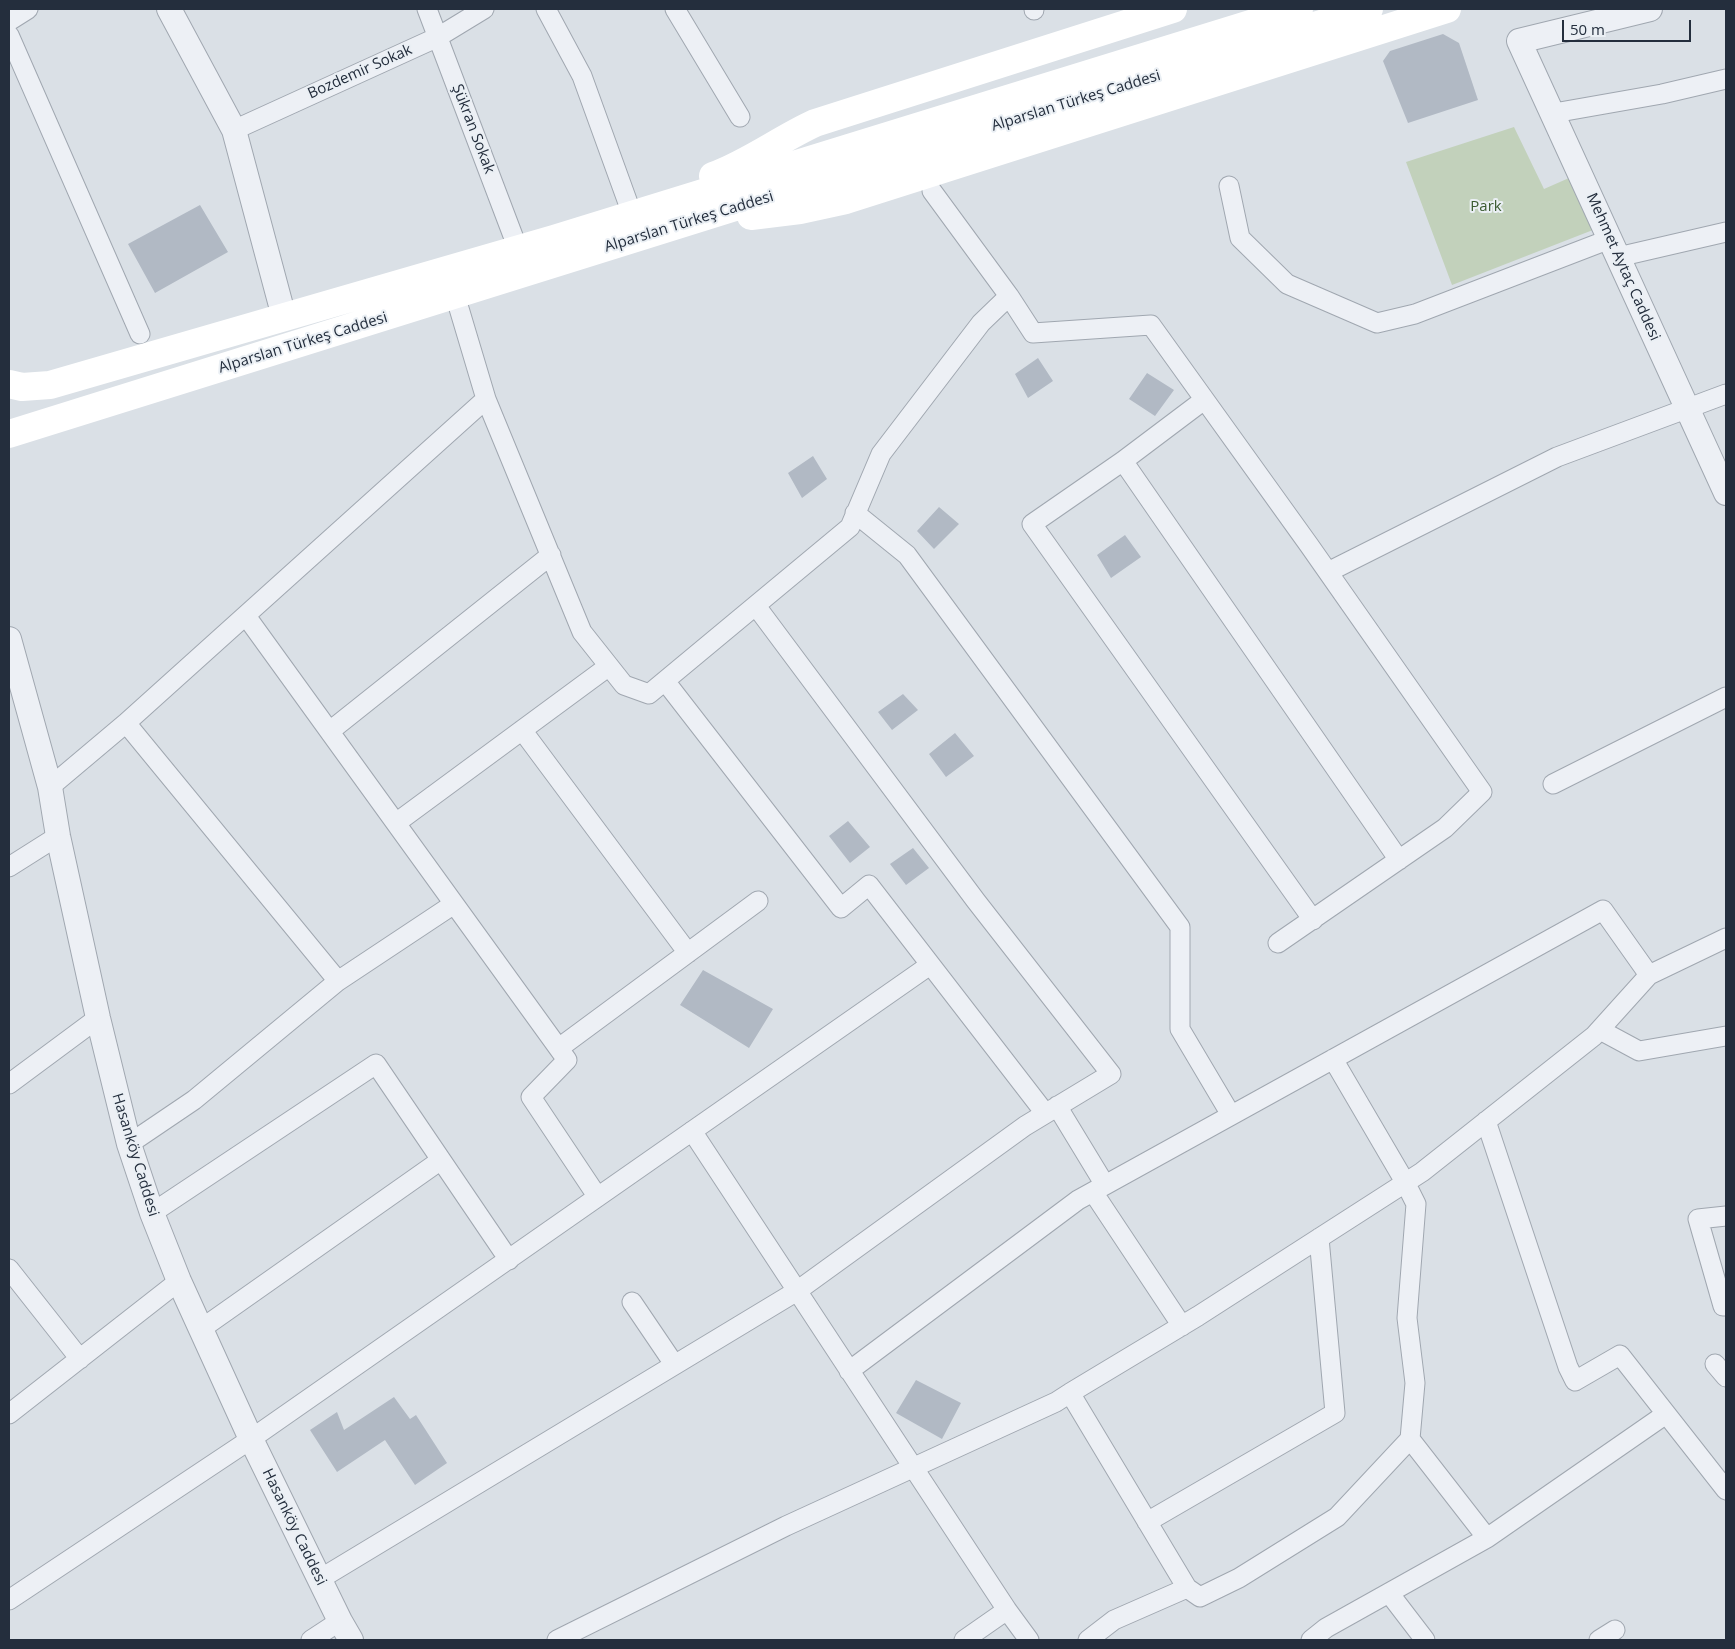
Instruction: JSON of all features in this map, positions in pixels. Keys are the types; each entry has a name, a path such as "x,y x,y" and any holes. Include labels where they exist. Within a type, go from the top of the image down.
{"main road":[{"path":"1173,9 815,123 722,173 593,215 574,224 559,250 586,261 610,257 734,219 772,212 800,210 846,200 1447,9"},
{"name":"Alparslan Türkeş Caddesi","path":"9,434 454,296 559,250 1299,9"},
{"name":"Alparslan Türkeş Caddesi","path":"9,384 22,387 50,385 518,249 559,250 1369,9"}],"street":[{"path":"9,21 28,9"},
{"path":"169,9 234,130 284,317"},
{"name":"Şükran Sokak","path":"427,9 518,249"},
{"name":"Bozdemir Sokak","path":"234,130 438,37 484,9"},
{"path":"546,9 582,76 628,203"},
{"path":"675,9 740,116"},
{"name":"Mehmet Aytaç Caddesi","path":"1650,9 1520,41 1726,493"},
{"path":"9,35 140,334"},
{"path":"1554,113 1662,94 1726,79"},
{"path":"1229,186 1240,238 1287,284 1377,323 1415,314 1614,248 1726,232"},
{"path":"932,191 1009,296 1033,333 1151,325 1328,572 1482,792 1445,828 1278,943"},
{"path":"454,296 486,399 582,632 624,685 649,694 850,527 882,454 981,323 1009,296"},
{"path":"1328,572 1557,457 1726,394"},
{"path":"50,787 126,724 486,399"},
{"path":"1204,400 1123,461 1032,524 1313,920"},
{"path":"1123,461 1399,860"},
{"path":"855,513 907,555 1180,928 1180,1029 1231,1115"},
{"path":"330,731 551,555"},
{"path":"320,1579 797,1291 1024,1126 1111,1074 976,901 756,606"},
{"path":"246,616 567,1060 531,1097 597,1196"},
{"name":"Hasanköy Caddesi","path":"9,639 50,787 58,836 128,1144 152,1213 179,1281 252,1439 345,1631"},
{"path":"396,823 609,666"},
{"path":"665,681 841,908 869,885 930,965 1051,1110 1182,1326"},
{"path":"1553,784 1726,697"},
{"path":"126,724 338,981"},
{"path":"522,730 688,953"},
{"path":"9,867 58,836"},
{"path":"558,1048 758,901"},
{"path":"128,1144 194,1100 338,981 454,904"},
{"path":"849,1371 1078,1200 1603,910 1650,975"},
{"path":"556,1640 786,1526 1070,1394 1182,1326 1422,1172 1600,1030 1650,975 1726,938"},
{"path":"9,1600 252,1439 930,965"},
{"path":"9,1084 98,1018"},
{"path":"1600,1030 1639,1051 1726,1036"},
{"path":"1070,1394 1187,1588 1200,1597 1238,1578 1337,1517 1410,1439 1415,1383 1407,1318 1416,1204 1333,1059"},
{"path":"152,1213 376,1064 509,1260"},
{"path":"1486,1121 1568,1366 1575,1380 1620,1355 1726,1490"},
{"path":"692,1131 1007,1610 1029,1640"},
{"path":"201,1329 441,1160"},
{"path":"1726,1216 1698,1219 1723,1306 1726,1306"},
{"path":"1147,1522 1335,1413 1319,1238"},
{"path":"9,1269 80,1360"},
{"path":"9,1414 179,1281"},
{"path":"632,1302 674,1364"},
{"path":"1311,1640 1326,1628 1487,1538 1666,1414"},
{"path":"1410,1439 1487,1538"},
{"path":"1088,1640 1114,1620 1187,1588"},
{"path":"1388,1593 1425,1640"},
{"path":"964,1640 1007,1610"},
{"path":"1599,1640 1615,1630"},
{"path":"311,1640 345,1631"}],"green space":[{"name":"Park","path":"1514,127 1544,189 1569,178 1598,228 1452,285 1406,162"}],"building":[{"path":"1443,34 1459,43 1478,100 1408,123 1383,61 1390,51"},
{"path":"200,205 228,252 155,293 128,244"},
{"path":"1038,358 1053,381 1028,398 1015,374"},
{"path":"1147,373 1174,390 1155,416 1129,399"},
{"path":"813,456 827,479 802,498 788,473"},
{"path":"939,507 959,524 934,549 917,531"},
{"path":"1125,535 1141,557 1111,578 1097,555"},
{"path":"903,694 918,710 892,730 878,712"},
{"path":"955,733 974,756 946,777 929,754"},
{"path":"848,821 870,847 850,863 829,836"},
{"path":"913,848 929,868 906,885 890,864"},
{"path":"703,970 773,1009 749,1048 680,1005"},
{"path":"916,1380 961,1403 942,1439 896,1413"},
{"path":"394,1397 410,1419 416,1415 447,1463 415,1485 385,1440 337,1472 310,1430 337,1412 344,1430"}]}
